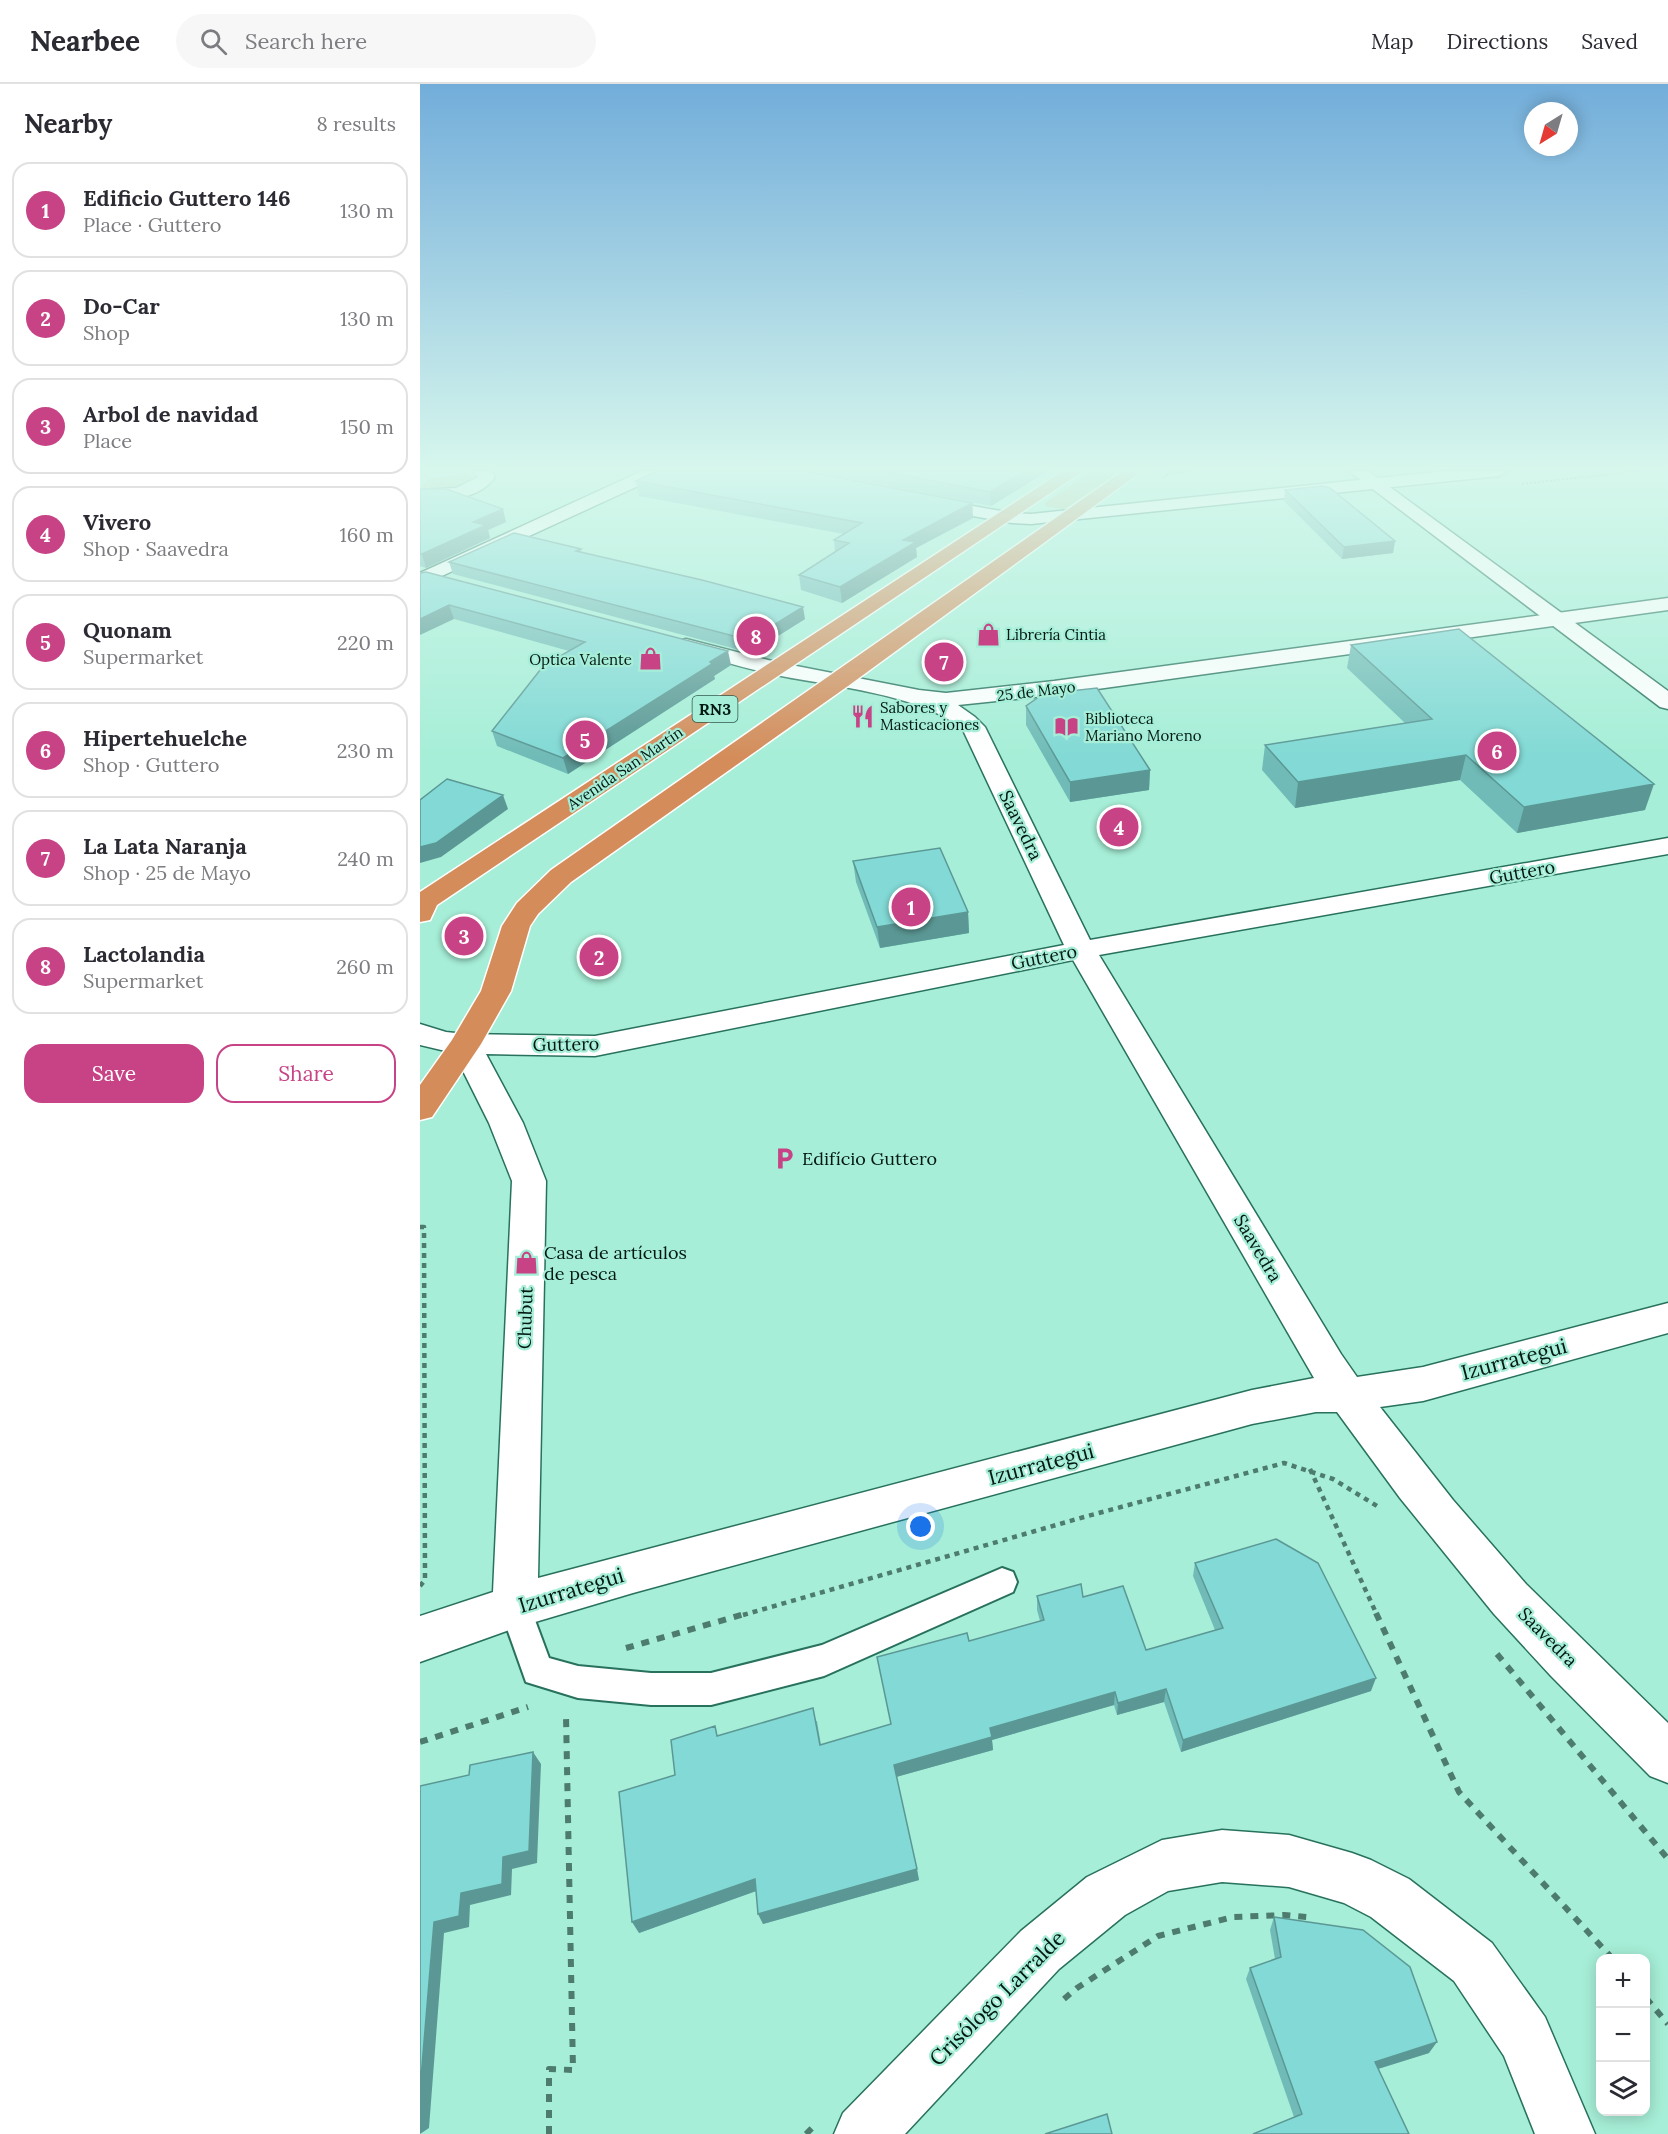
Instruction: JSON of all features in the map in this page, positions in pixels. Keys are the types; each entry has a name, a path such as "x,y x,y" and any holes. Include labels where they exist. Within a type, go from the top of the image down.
{"highway":[{"name":"Avenida San Martín","path":"421,905 929,567"},
{"name":"RN3","path":"420,1109 465,1044 496,991 516,926 527,909 561,876 1001,567"}],"street":[{"path":"422,577 445,567"},
{"path":"1484,567 1668,702"},
{"path":"422,577 462,586"},
{"name":"25 de Mayo","path":"671,640 775,668 919,697 946,700 1004,695 1668,604"},
{"name":"Saavedra","path":"919,697 963,717 973,727 1081,950 1347,1395 1414,1484 1511,1600 1668,1758"},
{"name":"Guttero","path":"420,1034 443,1042 465,1044 595,1046 1081,950 1668,846"},
{"name":"Chubut","path":"465,1044 506,1123 529,1181 515,1606"},
{"name":"Izurrategui","path":"420,1639 515,1606 633,1572 1252,1407 1316,1395 1347,1395 1423,1384 1668,1318"},
{"name":"Crisólogo Larralde","path":"840,2129 1040,1950 1106,1896 1162,1866 1222,1856 1289,1861 1335,1899 1389,1898 1473,1962 1525,2037 1565,2134"}],"lane":[{"path":"515,1606 537,1671 565,1685 711,1689 824,1660 1002,1582"}],"path":[{"path":"420,1227 424,1227 425,1580 420,1586"},
{"path":"549,2134 549,2069 573,2070 565,1666 820,1591 1284,1463 1310,1468 1337,1479 1379,1508"},
{"path":"1310,1468 1459,1792 1607,1954"},
{"path":"1496,1652 1668,1859"},
{"path":"420,1742 504,1716 565,1685"},
{"path":"1058,2004 1077,1988 1158,1936 1233,1917 1284,1915 1335,1899"},
{"path":"1650,2003 1668,2024"},
{"path":"806,2134 840,2129"}],"building":[{"path":"467,567 644,567 803,607 749,640"},
{"path":"812,567 874,567 840,587 799,575"},
{"path":"426,572 728,651 710,662 712,664 563,758 492,731 544,665 585,642 449,605 420,619 420,573"},
{"path":"1459,629 1654,784 1524,807 1466,755 1298,782 1265,745 1432,719 1351,645"},
{"path":"1097,688 1150,770 1070,782 1026,706 1043,694"},
{"path":"447,779 503,795 436,843 420,847 420,800"},
{"path":"940,848 968,912 877,927 853,861"},
{"path":"1276,1539 1318,1563 1376,1678 1183,1740 1166,1689 1118,1703 1115,1692 990,1728 992,1737 894,1765 917,1869 758,1914 755,1879 632,1922 619,1792 675,1775 671,1740 715,1726 717,1736 813,1708 820,1745 891,1724 877,1657 967,1633 969,1641 1044,1620 1037,1596 1081,1584 1083,1597 1123,1586 1146,1650 1223,1628 1195,1563"},
{"path":"533,1752 529,1851 503,1857 502,1884 461,1893 459,1916 434,1922 420,2090 420,1786 469,1775 470,1765"},
{"path":"1274,1917 1363,1930 1410,1967 1437,2042 1375,2062 1409,2134 1253,2134 1302,2114 1250,1968 1281,1957"},
{"path":"1107,2114 1112,2134 1045,2134"}],"place":[{"name":"Librería Cintia","path":"988,634"},
{"name":"Lactolandia","path":"756,636"},
{"name":"Optica Valente","path":"650,659"},
{"name":"La Lata Naranja","path":"944,662"},
{"name":"Sabores y Masticaciones","path":"862,716"},
{"name":"Biblioteca Mariano Moreno","path":"1067,727"},
{"name":"Quonam","path":"585,740"},
{"name":"Hipertehuelche","path":"1497,751"},
{"name":"Vivero","path":"1119,827"},
{"name":"Edificio Guttero 146","path":"911,907"},
{"name":"Arbol de navidad","path":"464,936"},
{"name":"Do-Car","path":"599,957"},
{"name":"Edifício Guttero","path":"784,1158"},
{"name":"Casa de artículos de pesca","path":"526,1262"}]}
